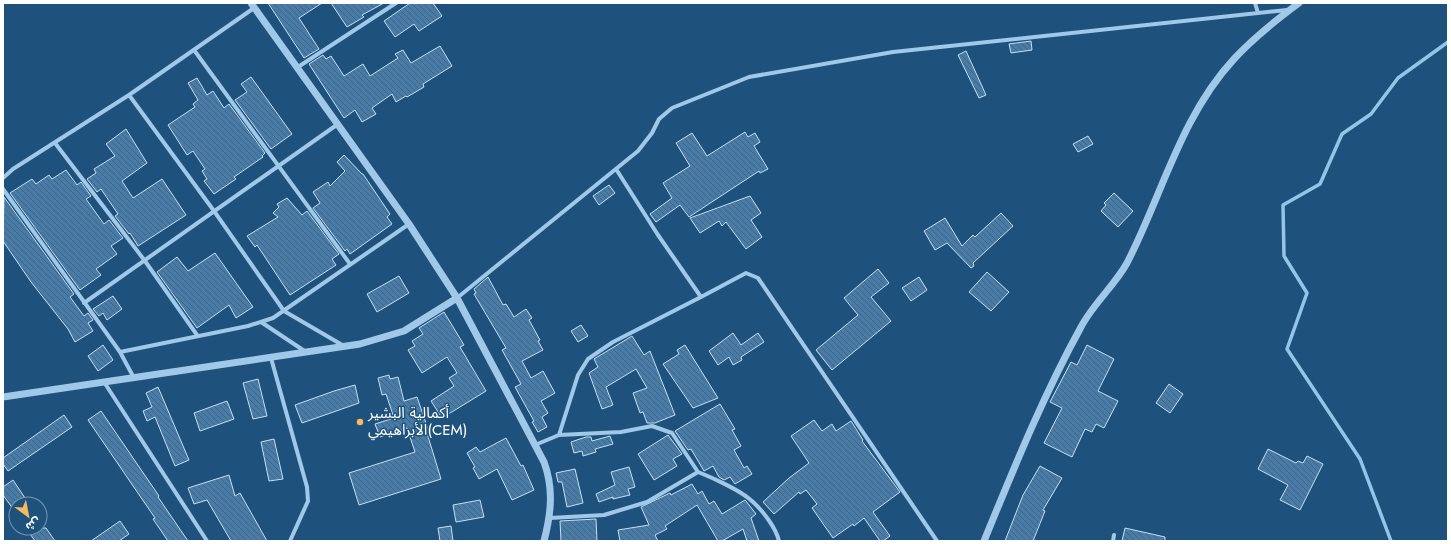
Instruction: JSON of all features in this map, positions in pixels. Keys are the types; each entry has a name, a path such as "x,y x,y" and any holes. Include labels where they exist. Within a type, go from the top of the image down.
{"street":[{"path":"298,67 396,3"},
{"path":"1255,3 1258,13"},
{"path":"984,541 1026,438 1054,376 1082,325 1126,264 1185,133 1208,92 1233,59 1265,28 1299,3"},
{"path":"3,178 13,169 129,95 194,50 253,6 409,224 457,298 535,445 548,474 552,503 544,541"},
{"path":"3,397 344,346 404,331 457,298 638,151 652,133 660,119 672,108 749,77 893,52 1290,10"},
{"path":"194,50 278,168 350,264"},
{"path":"129,95 214,211 284,311 344,346"},
{"path":"84,303 214,211 278,168 338,124"},
{"path":"55,143 145,261 197,335"},
{"path":"616,169 658,235 701,297"},
{"path":"3,189 120,352 134,378"},
{"path":"120,352 261,322 284,311 409,224"},
{"path":"559,434 578,375 588,359 614,342 746,273 758,278 937,541"},
{"path":"261,322 306,352"},
{"path":"271,358 307,486 308,501 290,541"},
{"path":"103,382 207,541"},
{"path":"535,445 559,434 621,432 652,426 672,433 698,472 715,479 753,502 777,533 779,541"},
{"path":"550,518 604,515 647,502 698,472"},
{"path":"1113,541 1114,535"}],"building":[{"path":"268,3 322,3 299,18 319,49 304,58"},
{"path":"331,3 384,3 362,15 364,17 347,27"},
{"path":"410,3 433,3 442,16 419,31 414,24 395,37 384,21"},
{"path":"1031,41 1032,50 1011,53 1009,44"},
{"path":"440,46 452,66 423,84 424,87 407,97 406,96 396,102 392,94 372,108 376,114 362,122 355,110 344,118 309,64 323,55 326,59 331,56 344,76 363,64 370,76 398,58 395,54 403,50 411,63"},
{"path":"966,51 986,95 979,98 958,55"},
{"path":"251,77 292,134 271,149 235,100 247,92 241,84"},
{"path":"197,78 207,95 213,91 224,108 229,104 265,153 262,156 263,157 234,177 236,179 214,194 204,181 207,179 202,171 205,169 193,151 187,155 168,125 195,107 193,104 198,100 188,83"},
{"path":"126,129 147,163 122,181 133,198 162,179 186,215 138,246 130,233 129,234 115,216 118,214 101,189 97,192 87,179 96,173 94,169 115,156 106,144"},
{"path":"745,132 748,137 755,133 760,142 754,146 768,169 760,173 759,171 689,217 680,205 656,222 650,214 672,198 663,183 690,166 676,143 692,133 707,156"},
{"path":"1088,136 1093,144 1078,152 1073,144"},
{"path":"344,155 363,174 390,214 387,217 392,224 350,254 347,249 345,251 313,208 320,203 313,192 328,182 330,186 345,171 337,162"},
{"path":"66,170 77,185 81,182 91,196 86,199 104,224 109,220 123,238 111,246 117,254 96,269 101,275 80,290 10,193 32,179 36,184 49,175 52,179"},
{"path":"609,185 615,193 599,205 593,196"},
{"path":"1114,193 1133,211 1118,227 1101,211 1106,205 1104,203"},
{"path":"750,196 761,213 751,220 762,237 746,249 726,222 722,226 719,221 700,233 690,218"},
{"path":"4,197 74,294 70,297 84,316 88,313 93,320 88,323 93,331 75,342 68,329 31,282 3,241"},
{"path":"287,198 302,215 307,211 339,254 332,259 336,265 290,295 257,245 255,247 247,236 278,217 273,213 279,207 277,204"},
{"path":"1001,213 1013,226 973,263 974,266 971,268 947,243 935,250 924,231 945,218 962,246 973,235 975,237"},
{"path":"215,253 253,307 236,318 229,305 197,328 157,272 177,257 188,271"},
{"path":"878,269 889,283 871,297 891,321 832,370 816,350 858,315 844,298"},
{"path":"987,272 1009,292 991,311 969,292"},
{"path":"399,276 409,293 377,312 367,294"},
{"path":"488,277 503,305 506,304 514,317 526,309 532,318 529,320 540,340 538,341 543,350 522,361 531,378 543,371 555,393 541,401 548,413 542,417 547,427 538,432 532,422 534,421 515,387 521,384 502,350 506,348 474,294 476,293 474,289"},
{"path":"919,277 927,290 911,301 902,288"},
{"path":"113,296 122,309 107,320 103,313 99,316 93,309"},
{"path":"444,312 464,345 460,347 486,391 442,418 431,401 454,386 449,378 457,373 447,357 422,373 408,350 415,346 412,341 423,334 419,328"},
{"path":"581,325 588,336 578,342 571,331"},
{"path":"733,333 741,345 758,333 764,342 741,357 742,360 733,365 729,357 718,365 709,351"},
{"path":"632,336 644,355 650,351 675,415 655,423 647,423 643,412 640,413 633,393 647,388 636,369 606,387 613,405 602,409 589,373 598,367 594,359"},
{"path":"103,345 113,360 98,371 88,356"},
{"path":"685,345 718,398 693,408 663,364 679,354 677,350"},
{"path":"1087,345 1114,359 1098,391 1118,401 1104,428 1096,424 1092,432 1085,429 1072,457 1044,443 1062,408 1050,402 1071,362 1077,365"},
{"path":"389,375 390,379 398,377 404,401 417,397 429,432 427,433 441,479 359,505 349,473 415,452 407,428 380,437 375,424 394,418 386,394 382,395 378,378"},
{"path":"258,379 267,416 253,419 243,383"},
{"path":"1169,384 1183,394 1170,413 1156,403"},
{"path":"355,385 359,403 302,423 295,405"},
{"path":"158,387 189,460 175,466 155,417 147,421 143,411 152,407 146,393"},
{"path":"227,401 234,419 200,431 194,413"},
{"path":"720,404 735,429 732,430 741,446 734,450 744,468 747,466 752,474 735,484 730,477 724,480 719,477 713,466 704,471 691,449 688,450 675,431"},
{"path":"101,411 188,541 168,541 153,519 155,518 88,420"},
{"path":"64,415 72,427 8,471 3,464 3,458"},
{"path":"814,420 822,431 832,424 836,431 851,421 863,440 862,441 900,492 873,512 890,536 883,541 880,541 864,518 854,526 853,524 833,538 812,508 817,504 806,490 800,494 799,492 774,514 763,502 789,478 809,463 791,436"},
{"path":"668,435 682,454 673,459 677,466 654,480 638,454"},
{"path":"610,436 613,444 595,449 596,452 583,456 582,451 574,453 571,442 586,437 591,437 592,441"},
{"path":"506,438 521,466 523,465 534,490 512,500 497,469 479,479 473,468 475,467 467,453 476,447 480,452"},
{"path":"274,439 283,479 269,481 261,442"},
{"path":"1268,449 1296,463 1298,461 1303,463 1307,456 1323,464 1300,510 1280,500 1288,485 1258,469"},
{"path":"1040,466 1062,478 1043,510 1045,511 1033,541 1005,541 1023,495"},
{"path":"629,467 635,487 628,489 630,495 613,499 613,497 599,502 596,494 615,485 611,472"},
{"path":"575,469 583,503 567,507 562,482 558,482 556,473"},
{"path":"229,475 235,496 240,493 267,541 231,541 207,500 194,504 188,488"},
{"path":"13,480 24,496 8,496 8,502 3,495 3,487"},
{"path":"692,484 698,494 702,491 709,504 714,501 722,514 745,500 756,514 751,518 759,541 747,541 743,529 722,541 718,541 697,505 665,526 667,529 655,535 658,541 620,541 618,530 649,525 641,507 670,493 671,495"},
{"path":"480,500 484,517 456,522 453,505"},
{"path":"596,519 597,541 561,541 560,521"},
{"path":"120,521 129,534 119,541 91,541"},
{"path":"451,526 453,541 440,541 438,528"},
{"path":"1125,528 1165,537 1165,541 1122,541"},
{"path":"48,531 55,541 35,541 32,536 48,536"}],"waterway":[{"path":"1391,541 1360,459 1287,349 1307,293 1284,256 1283,205 1320,184 1342,134 1371,114 1398,78 1448,42"}],"place":[{"name":"أكمالية البشير الأبراهيمي(CEM)","path":"360,422"}]}
